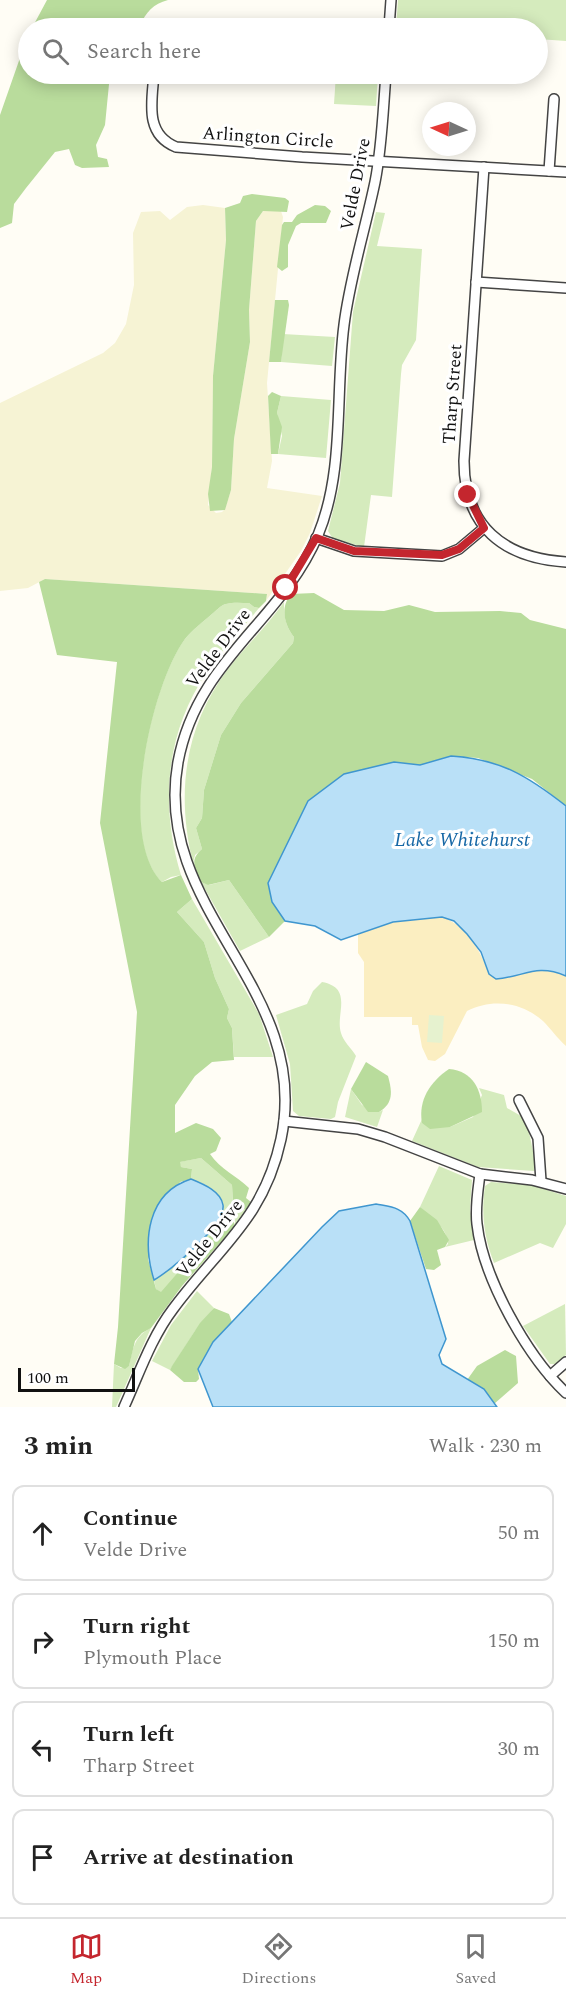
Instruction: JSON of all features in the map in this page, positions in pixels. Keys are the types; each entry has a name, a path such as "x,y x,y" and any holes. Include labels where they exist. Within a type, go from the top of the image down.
{"street":[{"path":"390,18 391,0"},
{"path":"150,143 159,136 152,121 153,84"},
{"name":"Velde Drive","path":"124,1407 167,1318 235,1237 257,1205 274,1166 284,1121 284,1074 277,1038 261,1000 203,903 189,872 177,824 175,785 181,747 199,699 219,668 294,578 316,538 325,514 332,480 345,320 379,160 385,84"},
{"path":"549,171 554,99"},
{"name":"Arlington Circle","path":"159,136 181,148 566,172"},
{"name":"Tharp Street","path":"484,167 465,480 471,504 484,528 504,545 525,556 566,562"},
{"path":"476,282 566,288"},
{"path":"316,538 354,551 442,555 459,549 484,528"},
{"path":"519,1100 538,1138 542,1160 541,1181"},
{"path":"284,1121 345,1127 376,1133 480,1173 541,1181 566,1189"},
{"path":"480,1173 477,1226 488,1265 517,1327 550,1376 566,1393"},
{"path":"550,1376 566,1362"}],"shaded area":[{"path":"203,205 225,208 226,240 213,376 212,467 208,505 216,513 222,512 231,490 234,439 250,342 249,310 256,221 263,211 281,211 283,217 267,383 272,461 267,488 322,496 310,533 301,551 266,601 267,594 45,579 28,588 0,591 0,403 103,353 115,343 126,324 134,285 133,233 141,212 160,211 170,220 187,207"}],"green space":[{"path":"47,0 168,0 151,9 144,18 37,18"},
{"path":"398,0 566,0 566,41 548,40 548,18 397,18"},
{"path":"18,64 18,84 109,84 105,125 96,145 98,157 107,159 109,167 82,168 75,165 69,149 55,152 14,204 12,223 0,228 0,115"},
{"path":"335,84 377,84 376,106 334,104"},
{"path":"252,194 285,198 289,201 287,212 263,211 256,221 249,310 250,342 234,439 231,490 225,510 210,511 208,494 212,467 213,376 226,240 225,208 240,203 243,196"},
{"path":"315,205 325,206 331,211 326,223 301,223 296,226 288,245 288,267 282,271 277,267 282,225 284,222 292,222 297,215"},
{"path":"376,212 385,213 377,246 422,249 416,340 402,365 392,497 371,495 364,547 333,539 328,531 340,483 353,312"},
{"path":"275,300 288,300 289,305 281,362 269,362"},
{"path":"283,334 335,337 332,366 281,362"},
{"path":"272,392 281,396 277,413 282,427 278,454 271,454 268,396"},
{"path":"281,396 331,400 326,458 278,454 282,436 277,413"},
{"path":"45,579 267,594 266,601 259,608 249,603 232,603 222,606 185,639 172,661 151,724 144,761 141,798 142,832 149,861 162,882 181,875 192,899 177,912 204,942 215,978 229,1009 227,1018 232,1028 234,1060 212,1062 195,1076 175,1105 175,1133 196,1123 213,1129 221,1138 216,1151 210,1154 249,1188 246,1198 251,1202 246,1210 233,1202 232,1185 201,1158 180,1162 181,1167 192,1169 191,1179 180,1182 148,1259 156,1289 161,1292 227,1216 232,1215 235,1226 182,1286 151,1328 135,1341 129,1366 125,1369 114,1364 137,1012 100,823 117,662 57,655 39,582"},
{"path":"314,593 344,610 384,611 409,605 435,612 500,611 521,613 530,620 566,629 566,806 532,779 478,758 451,756 420,765 394,762 308,801 268,883 272,902 285,921 269,937 229,880 208,885 201,882 194,864 202,849 196,828 202,818 204,790 221,735 241,703 293,643 294,637 285,616 285,604 291,594"},
{"path":"284,602 286,620 294,637 293,643 241,703 221,735 204,790 202,818 196,828 202,849 195,855 193,863 185,812 185,787 193,738 213,691 228,669"},
{"path":"249,603 259,608 207,672 182,720 170,770 169,797 174,849 181,875 162,882 148,861 141,832 140,798 151,724 161,690 172,661 191,632 224,605"},
{"path":"229,880 269,937 240,951 201,882 209,885"},
{"path":"192,899 259,1014 273,1057 234,1057 232,1028 227,1018 229,1009 215,978 204,942 177,912"},
{"path":"322,982 338,990 341,1003 341,1033 356,1056 338,1102 335,1117 331,1119 299,1116 293,1111 290,1064 276,1015 307,1004 313,991"},
{"path":"429,1015 444,1016 442,1043 427,1042"},
{"path":"366,1062 388,1076 391,1096 387,1105 379,1112 368,1112 351,1089"},
{"path":"449,1069 464,1073 474,1083 480,1096 482,1112 450,1127 430,1129 422,1123 424,1099 436,1080"},
{"path":"479,1088 504,1095 507,1108 521,1116 529,1132 535,1161 534,1171 478,1167 412,1141 422,1119 422,1123 450,1127 473,1117 482,1095"},
{"path":"351,1089 362,1105 379,1112 383,1110 377,1127 345,1117"},
{"path":"201,1158 232,1185 233,1203 246,1210 235,1226 235,1220 161,1293 156,1289 154,1280 192,1250 222,1212 206,1185 191,1179 192,1169 181,1167 179,1162"},
{"path":"439,1166 472,1180 470,1209 474,1240 445,1247 448,1244 445,1232 420,1207"},
{"path":"491,1182 531,1185 566,1196 566,1224 553,1248 540,1243 494,1263 483,1215 485,1186"},
{"path":"420,1207 437,1220 449,1240 445,1247 437,1250 441,1265 434,1270 426,1269 410,1221"},
{"path":"197,1291 214,1308 195,1331 170,1370 152,1361 171,1325"},
{"path":"565,1304 566,1355 555,1364 550,1364 523,1326"},
{"path":"214,1308 229,1314 232,1322 213,1342 198,1369 199,1379 196,1382 184,1382 170,1370 200,1323"},
{"path":"151,1328 116,1407 112,1407 114,1364 121,1368 129,1366 138,1339"},
{"path":"505,1350 516,1356 518,1383 494,1404 484,1389 467,1380 477,1366"}],"sand":[{"path":"442,917 459,926 472,940 489,974 509,978 519,972 552,970 566,976 566,1046 543,1021 526,1010 506,1004 486,1004 467,1011 445,1054 435,1061 428,1060 422,1047 418,1025 412,1025 412,1017 364,1017 364,962 358,953 358,934 393,922"}],"water":[{"name":"Lake Whitehurst","path":"451,756 484,761 513,771 539,786 566,806 566,976 556,972 538,971 496,979 489,974 481,952 467,934 454,921 442,917 393,922 341,940 315,926 285,921 272,902 268,883 308,801 344,774 394,762 420,765"},
{"path":"191,1179 211,1189 219,1196 223,1205 222,1214 196,1247 154,1280 149,1250 152,1220 165,1195 176,1186"},
{"path":"376,1204 400,1210 410,1221 446,1339 439,1355 442,1364 484,1389 497,1407 213,1407 198,1369 213,1342 339,1211"}],"route":[{"path":"286,588 307,557 316,538 340,548 375,554 437,556 455,551 484,528 473,510 468,495"}]}
